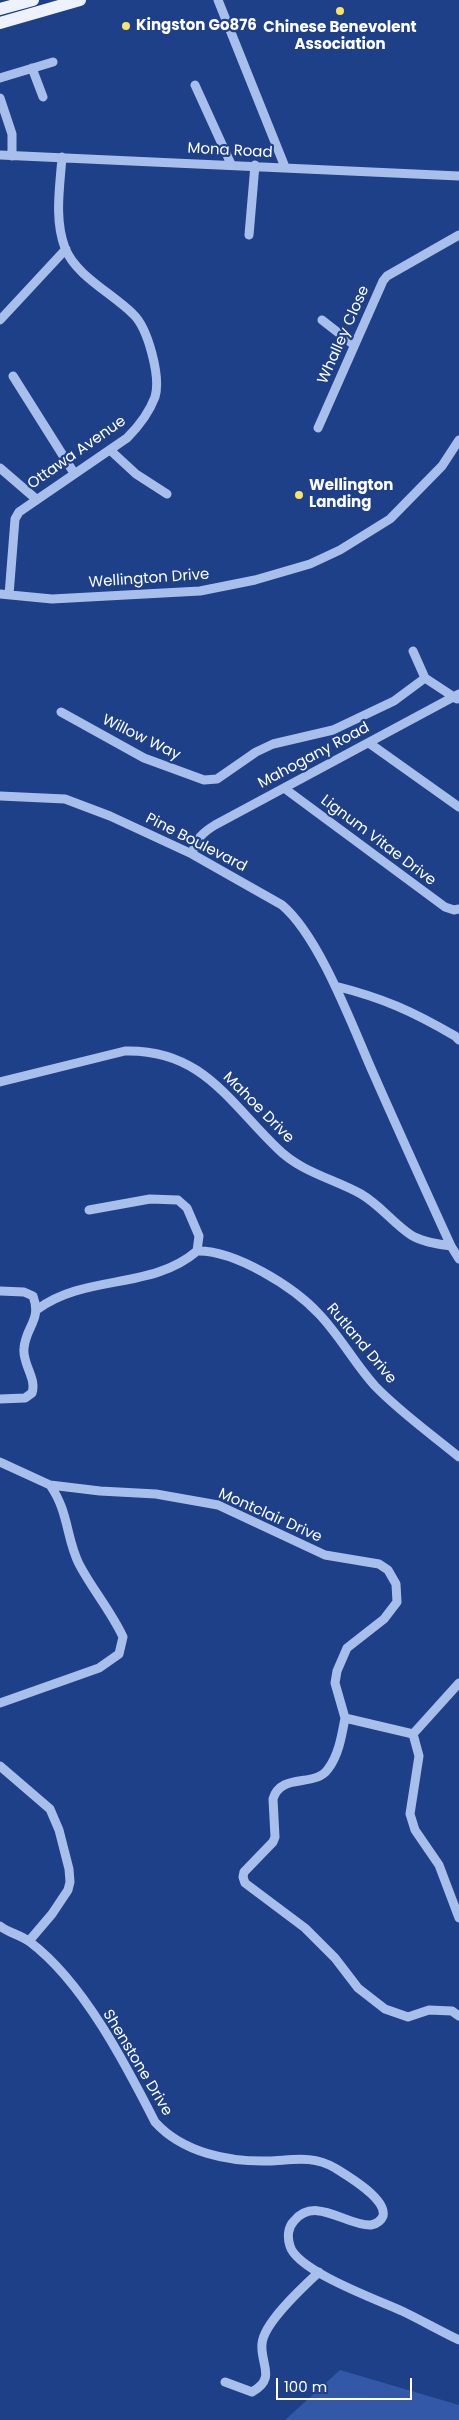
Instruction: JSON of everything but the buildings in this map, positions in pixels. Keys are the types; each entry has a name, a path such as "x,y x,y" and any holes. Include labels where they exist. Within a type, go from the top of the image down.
{"main road":[{"path":"0,9 33,0"},
{"path":"0,23 80,0"}],"street":[{"path":"218,0 286,167"},
{"path":"0,78 54,62"},
{"path":"32,68 42,97"},
{"path":"195,85 231,164"},
{"path":"0,98 12,134 12,156"},
{"name":"Mona Road","path":"0,155 62,156 459,176"},
{"name":"Ottawa Avenue","path":"5,594 15,519 19,512 127,438 141,424 155,395 155,372 151,350 142,326 135,315 80,269 66,249 61,233 59,211 62,156"},
{"path":"250,236 255,165"},
{"name":"Whalley Close","path":"318,428 383,281 387,276 459,234"},
{"path":"0,320 66,249"},
{"path":"322,320 354,345"},
{"path":"14,376 74,473"},
{"name":"Wellington Drive","path":"5,594 52,599 200,591 255,580 310,564 340,550 390,519 442,466 459,440"},
{"path":"110,450 136,474 167,494"},
{"path":"0,468 36,499"},
{"path":"412,650 425,678 457,697"},
{"name":"Willow Way","path":"62,712 144,758 204,780 217,779 256,752 273,744 334,730 394,701 425,678"},
{"name":"Mahogany Road","path":"192,854 196,842 203,833 457,697"},
{"path":"369,743 459,807"},
{"name":"Lignum Vitae Drive","path":"284,788 445,908 459,909"},
{"name":"Pine Boulevard","path":"0,796 65,799 110,816 192,854 282,905 291,913 305,932 334,986 451,1246 459,1259"},
{"path":"334,986 373,995 413,1012 459,1040"},
{"name":"Mahoe Drive","path":"0,1082 125,1051 144,1050 184,1062 206,1076 237,1103 279,1150 319,1176 360,1194 380,1206 393,1221 412,1236 451,1246"},
{"path":"0,1399 25,1398 32,1393 34,1386 24,1346 38,1309 69,1292 167,1271 185,1262 197,1251 199,1236 187,1208 178,1200 150,1199 90,1210"},
{"name":"Rutland Drive","path":"197,1251 221,1253 254,1268 296,1293 319,1314 375,1386 459,1457"},
{"path":"0,1291 24,1292 33,1296 38,1309"},
{"name":"Montclair Drive","path":"0,1462 50,1485 100,1491 156,1494 210,1503 325,1555 379,1564 388,1570 396,1584 396,1602 384,1619 347,1648 338,1671 335,1683 345,1718"},
{"path":"0,1703 99,1668 119,1654 123,1637 113,1617 78,1563 62,1506 50,1485"},
{"path":"413,1734 459,1683"},
{"path":"413,1734 345,1718 342,1738 329,1769 317,1777 289,1782 275,1793 273,1799 275,1837 273,1842 244,1872 243,1877 245,1883 305,1928 334,1958 358,1988 385,2009 408,2017 429,2010 452,2011 459,2016"},
{"path":"413,1734 419,1756 410,1814 415,1830 439,1865 459,1918"},
{"path":"0,1766 50,1809 59,1830 69,1869 70,1882 68,1890 52,1914 29,1941"},
{"name":"Shenstone Drive","path":"0,1926 29,1941 62,1971 99,2022 155,2122 163,2132 176,2140 220,2157 269,2161 290,2158 318,2160 334,2167 367,2191 381,2204 383,2216 381,2221 374,2225 351,2222 326,2211 311,2211 298,2216 291,2225 288,2236 290,2248 299,2258 319,2272 367,2298 400,2310 459,2340"},
{"path":"225,2382 252,2392 263,2384 266,2371 262,2344 266,2332 288,2302 319,2272"}],"shaded area":[{"path":"340,2370 459,2405 459,2420 285,2420"}],"place":[{"name":"Chinese Benevolent Association","path":"340,11"},
{"name":"Kingston Go876","path":"126,26"},
{"name":"Wellington Landing","path":"299,495"}]}
